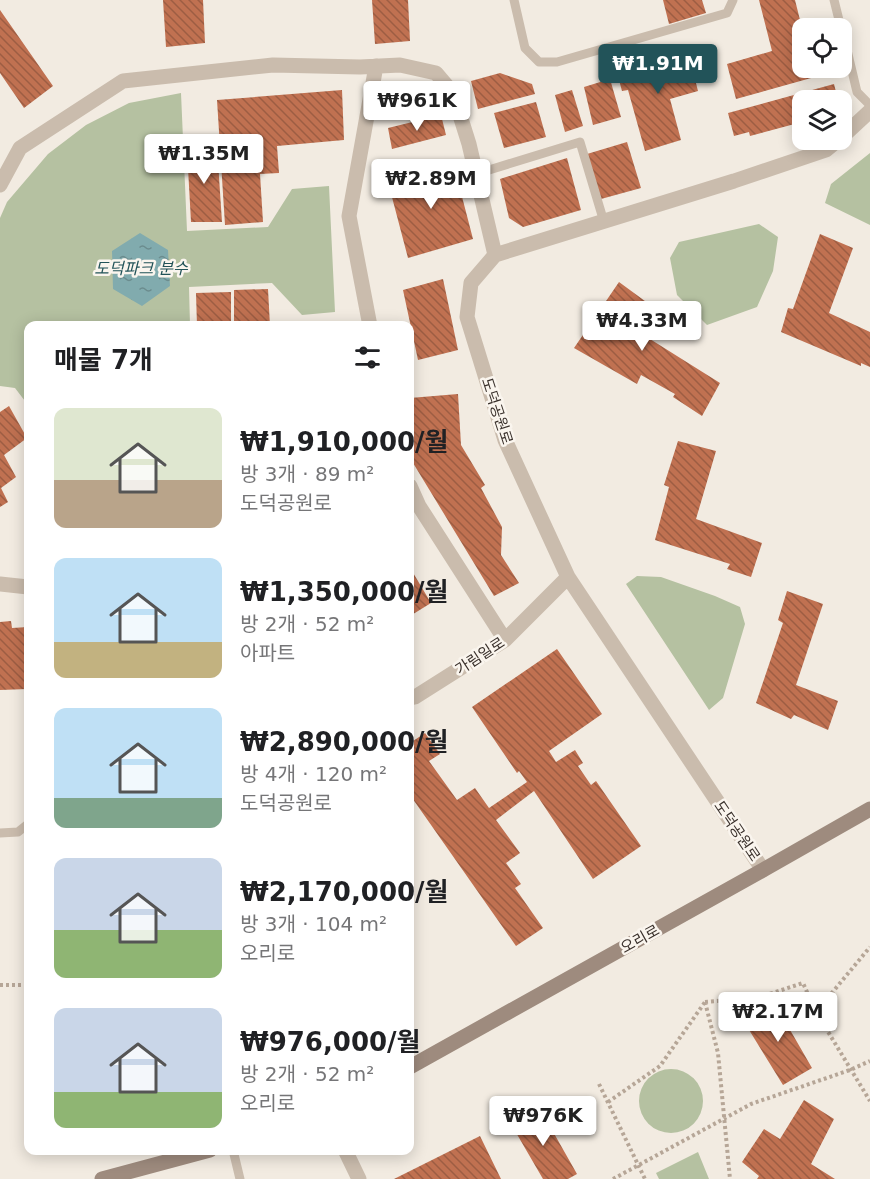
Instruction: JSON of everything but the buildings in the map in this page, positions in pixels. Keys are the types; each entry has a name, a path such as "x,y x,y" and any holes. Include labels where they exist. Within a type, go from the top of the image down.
{"main road":[{"name":"오리로","path":"414,1066 870,808"},
{"path":"102,1179 191,1155"}],"street":[{"path":"0,185 20,148 123,81 273,65 360,68 400,65 436,73 453,93 469,144 495,255 826,150"},
{"path":"369,321 349,216 376,66"},
{"path":"852,127 870,111"},
{"name":"도덕공원로","path":"495,255 471,283 467,317 505,440 568,578 763,870"},
{"path":"414,509 506,640"},
{"name":"가림일로","path":"414,697 506,640 568,578"},
{"path":"0,584 24,587"},
{"path":"347,1155 359,1179"}],"lane":[{"path":"514,0 525,48 539,62 557,62 727,13 733,0"},
{"path":"834,0 839,18"},
{"path":"852,71 857,92 870,105"},
{"path":"476,174 580,142 604,222"},
{"path":"0,833 18,832 24,827"},
{"path":"234,1155 240,1179"}],"path":[{"path":"816,1012 870,947"},
{"path":"705,1002 756,998 803,983 816,1012 870,1101"},
{"path":"0,985 24,985"},
{"path":"608,1102 660,1066 705,1002"},
{"path":"705,1002 718,1053 730,1179"},
{"path":"614,1179 751,1104 870,1061"},
{"path":"599,1084 645,1179"}],"green space":[{"path":"181,93 187,231 268,227 292,189 329,186 335,312 302,315 272,283 189,287 190,321 24,321 24,400 15,388 0,386 0,218 7,202 48,154 86,125 129,103"},
{"path":"870,153 870,225 825,203 831,184"},
{"path":"759,224 778,237 773,271 757,307 707,325 677,295 670,258 679,242"},
{"path":"637,576 661,577 740,607 745,624 723,698 709,710 626,584"},
{"path":"671,1069 683,1071 694,1078 701,1089 703,1101 701,1113 694,1124 683,1131 671,1133 659,1131 648,1124 641,1113 639,1101 641,1089 648,1078 659,1071"},
{"path":"698,1152 709,1179 659,1179 656,1173"}],"water":[{"name":"도덕파크 분수","path":"140,233 168,250 170,286 142,306 113,289 112,251"}]}
